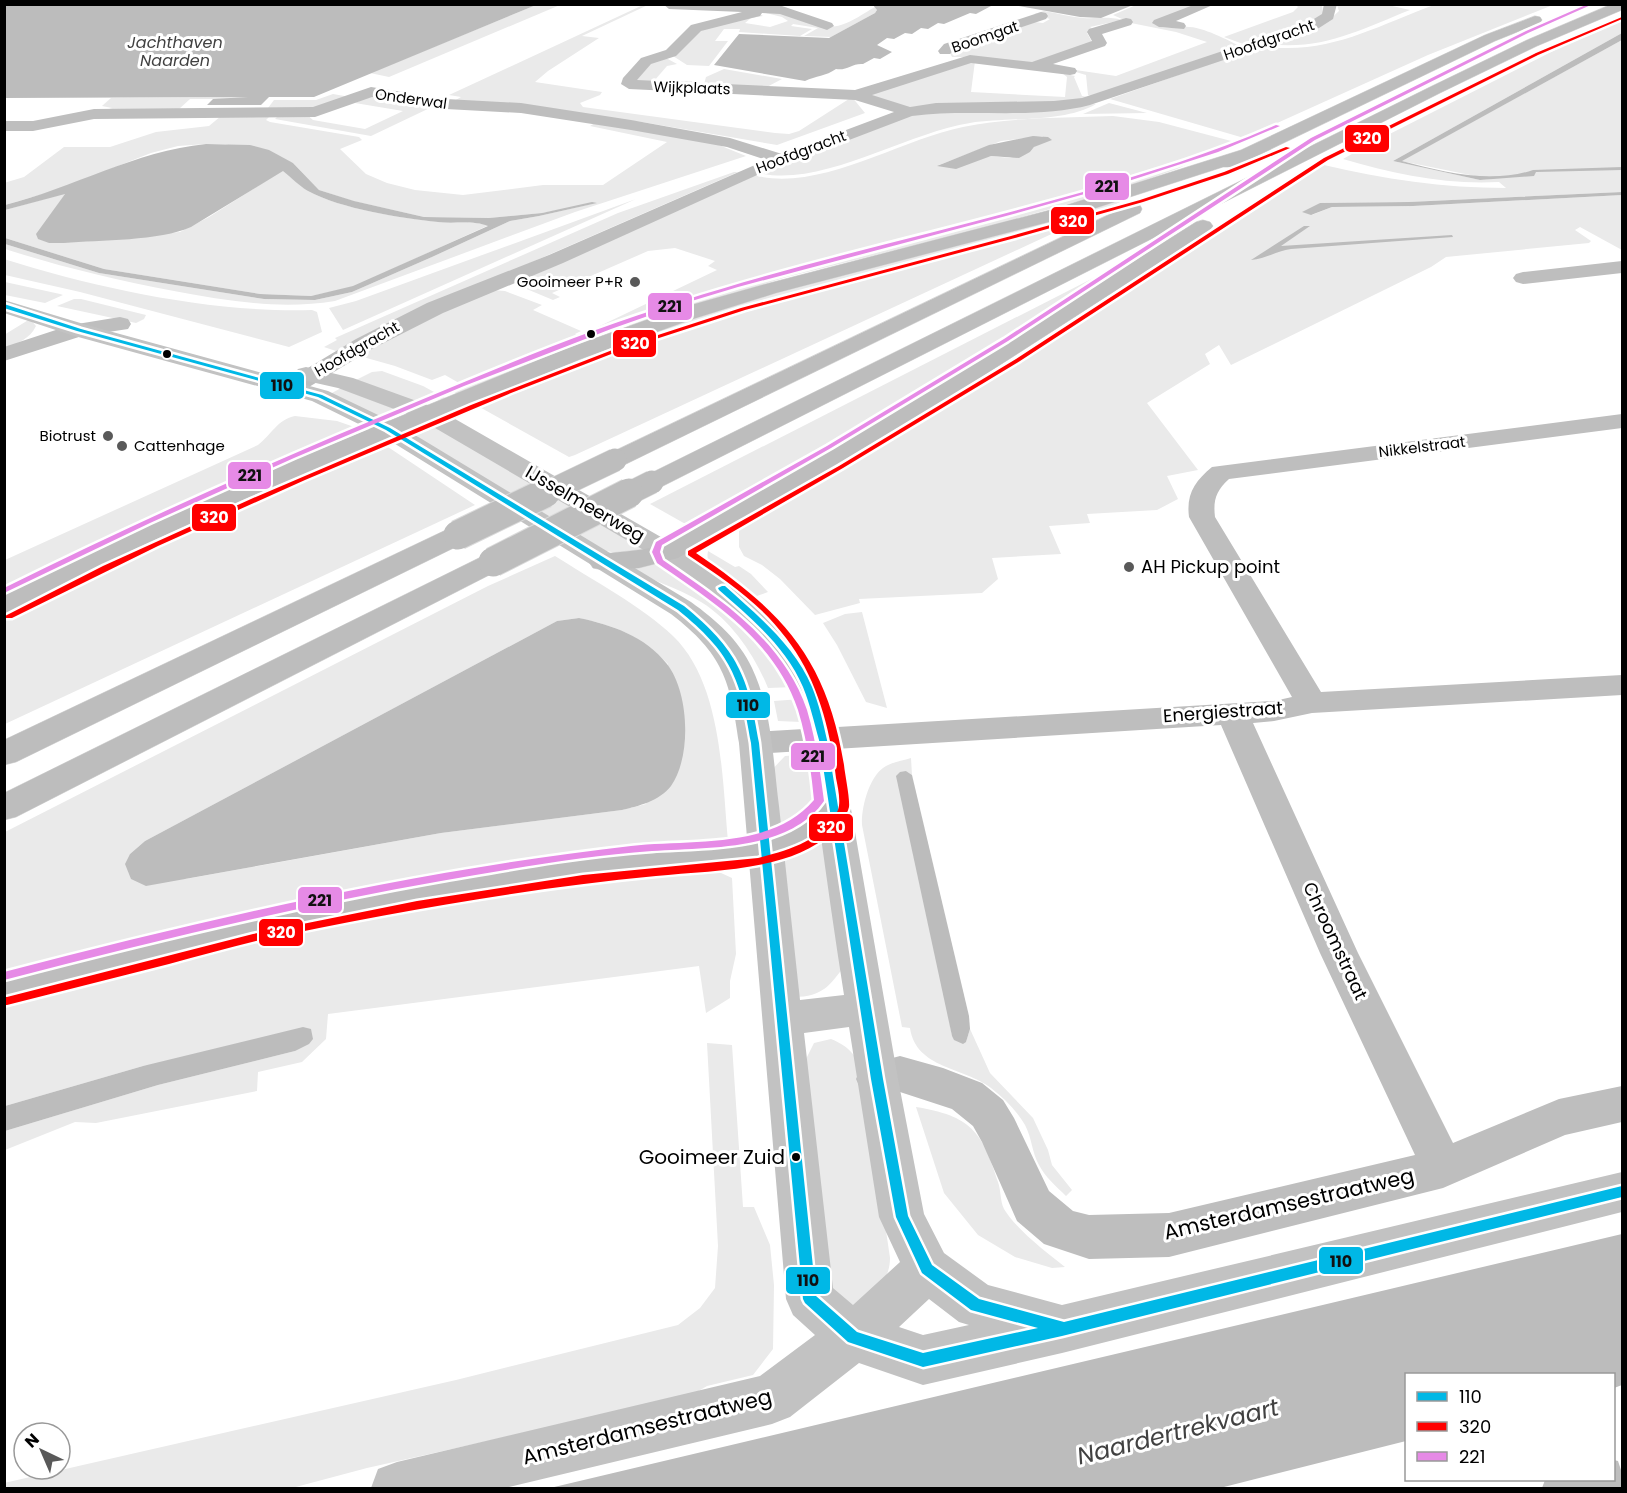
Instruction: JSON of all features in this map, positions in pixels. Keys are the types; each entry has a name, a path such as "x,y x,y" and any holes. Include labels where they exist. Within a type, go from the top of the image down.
{"highway":[{"path":"4,754 1247,154 1490,38 1573,4"},
{"path":"4,808 1320,149 1532,44 1623,5"},
{"path":"603,562 639,560 668,552 835,457 1012,350 1320,149"},
{"path":"4,605 127,542 388,429 573,354 685,314 780,286 1061,213 1247,154"},
{"path":"4,989 95,963 215,934 401,894 499,877 595,864 673,856 732,854 766,848 788,842 807,831 825,815 832,805"}],"main road":[{"name":"IJsselmeerweg","path":"4,299 83,323 301,382 345,383 427,413 668,552 721,587 756,618 777,642 803,679 823,740 877,1079 902,1217 927,1269 976,1305 1062,1329"},
{"name":"IJsselmeerweg","path":"4,306 83,323 120,324 301,382 320,396 388,429 699,620 728,651 748,697 766,848 810,1299 853,1337 923,1360 1062,1329"},
{"path":"782,1019 866,1009"},
{"path":"1062,1329 1623,1192"},
{"name":"Amsterdamsestraatweg","path":"397,1488 772,1400 853,1337 927,1269"}],"street":[{"path":"1179,26 1159,23 1209,4"},
{"name":"Hoofdgracht","path":"301,382 364,344 428,311 556,258 781,159 909,112 936,108 1054,106 1084,102 1314,25 1328,16 1331,4"},
{"name":"Wijkplaats","path":"669,5 782,10 827,26"},
{"name":"Wijkplaats","path":"759,9 755,13 696,28 671,53 646,61 628,81 629,84 856,95 909,112"},
{"name":"Boomgat","path":"955,62 948,60 945,52 947,48 1041,16"},
{"name":"Boomgat","path":"1036,66 1100,43 1094,32 1126,22"},
{"name":"Boomgat","path":"856,95 955,62 974,58 1070,71"},
{"name":"Onderwal","path":"4,126 33,126 90,114 315,112 370,92 446,104 521,108 641,126 730,143 781,159"},
{"path":"1523,278 1623,267"},
{"path":"4,354 83,323"},
{"name":"Nikkelstraat","path":"1312,703 1202,517 1199,500 1207,484 1221,472 1623,421"},
{"name":"Energiestraat","path":"755,743 1274,711 1312,703 1623,685"},
{"name":"Chroomstraat","path":"1232,712 1339,953 1443,1168"},
{"name":"Amsterdamsestraatweg","path":"877,1079 900,1074 943,1086 967,1096 988,1113 999,1131 1032,1206 1060,1229 1089,1237 1169,1235 1443,1168 1559,1118 1623,1104"},
{"path":"1568,1488 1592,1481"}],"shaded area":[{"path":"650,4 582,36 599,38 535,82 602,92 580,103 583,107 775,133 789,134 799,131 852,97 865,113 777,145 642,122 454,101 461,97 449,95 643,5"},
{"path":"536,5 560,5 389,77 370,73"},
{"path":"1136,5 1203,5 1153,24 1163,28 1197,28 1242,47 1091,96 1088,95 1086,75 1062,68 1116,76 1207,42 1176,32 1131,23 1113,15"},
{"path":"1296,5 1322,5 1323,14 1316,20 1246,45 1224,37 1293,12 1298,7"},
{"path":"1337,5 1388,5 1410,10 1341,37 1306,44 1268,44 1326,23 1339,11"},
{"path":"1434,5 1553,5 1428,55 1244,138 1110,99 1261,46 1285,48 1329,43 1350,38"},
{"path":"875,7 877,10 875,13 831,37 804,36 818,28 793,24 791,26 812,29 800,36 724,29 715,41 728,41 709,66 687,65 673,56 699,28 758,13 763,16 751,18 745,23 770,27 788,21 782,17 762,12 782,13 831,27 849,22"},
{"path":"1044,11 1078,17 1122,20 1090,27 1095,30 1087,33 1092,42 1028,64 952,57 949,51 1034,22 1043,23 1050,19 1034,14"},
{"path":"1622,16 1622,33 1393,161 1480,180 1492,179 1490,176 1480,177 1401,161 1622,40 1622,192 1409,202 1320,203 1312,215 1332,207 1413,206 1622,195 1622,250 1580,227 1575,230 1591,241 1589,243 1446,257 1431,267 1231,365 1219,345 1205,354 1210,364 1147,403 1198,470 1167,476 1178,499 1157,510 1087,514 1090,523 1049,526 1061,554 992,558 998,579 982,593 859,599 860,603 815,615 780,579 762,565 744,556 739,547 739,525 959,394 1201,237 1324,165 1414,182 1506,188 1499,182 1440,180 1343,159"},
{"path":"666,58 677,64 667,66 654,81 691,81 696,82 695,85 643,83 635,80 652,62"},
{"path":"975,61 971,92 1065,97 1067,77 1062,73 1075,76 1082,96 1088,97 1072,101 908,107 871,97 871,92"},
{"path":"724,69 782,79 763,89 704,84 706,77"},
{"path":"333,94 350,97 320,109 265,112 274,100 316,100"},
{"path":"248,97 246,99 190,99 179,109 109,109 112,108 102,106 111,98"},
{"path":"368,97 383,97 434,106 371,136 275,119 278,116 307,115 313,120 365,129 403,111 355,103"},
{"path":"1109,103 1147,113 1083,114"},
{"path":"1096,104 1083,110 1052,117 985,121 945,129 809,173 783,176 759,173 919,114"},
{"path":"221,116 270,116 266,120 270,122 359,137 362,140 340,149 366,174 387,183 415,190 463,195 543,185 603,185 667,142 590,126 595,123 714,143 746,156 575,212 335,301 315,304 254,303 152,287 47,262 5,249 5,244 99,273 264,299 315,300 352,292 510,221 596,203 542,213 489,218 424,217 353,201 319,190 293,163 225,144 206,144 178,146 151,153 57,190 5,205 4,183 24,177 64,147 110,147 156,132 209,126"},
{"path":"1113,116 1159,122 1235,142 1177,169 1111,192 964,233 787,277 630,326 622,322 585,335 583,334 717,270 708,266 715,261 675,248 648,251 552,293 560,297 553,300 517,285 515,282 753,175 778,179 805,177 858,163 938,134 981,124","holes":["1043,136 1030,152 1010,158 991,156 939,165 1001,141"]},
{"path":"283,170 308,191 354,208 445,223 489,225 353,287 311,296 260,294 104,269 5,238 5,210 66,193 37,234 49,243 180,232 209,217"},
{"path":"738,172 372,332 336,351 324,347 337,340 335,338 618,213"},
{"path":"1129,198 569,457 467,400 701,312"},
{"path":"636,199 343,330 329,308 356,301"},
{"path":"1156,246 901,408 689,526 650,504"},
{"path":"4,259 78,280 156,297 235,308 312,310 317,312 322,332 289,347 80,292 5,275"},
{"path":"5,282 63,295 45,303 5,295"},
{"path":"492,290 505,291 542,305 533,310 581,331 575,334 579,337 459,383 445,375 432,380 356,355 379,342"},
{"path":"74,299 146,315 144,319 136,323 57,306"},
{"path":"30,319 36,326 30,334 5,348 4,335"},
{"path":"581,339 586,342 460,395 450,390"},
{"path":"382,371 423,386 447,399 409,401 354,381 372,372"},
{"path":"343,387 404,413 386,417 376,415 330,394"},
{"path":"295,416 337,421 360,429 347,437 131,531 5,594 5,560 258,445 284,420"},
{"path":"427,422 646,551 616,553 597,549 432,448 411,431 413,426"},
{"path":"376,439 475,505 5,724 5,611 87,568"},
{"path":"708,551 751,574 768,592 754,597 723,579 711,566"},
{"path":"555,556 632,604 673,636 689,656 701,679 710,705 721,760 728,841 5,982 5,832 488,586","holes":["579,618 593,621 637,639 668,664 646,804 622,810 441,833 186,879 130,854 145,841 557,621"]},
{"path":"670,561 694,576 764,640 795,687 768,688 749,652 723,619 692,597 625,566"},
{"path":"862,612 887,708 866,702 823,623 845,614"},
{"path":"801,699 805,719 801,722 778,721 774,701"},
{"path":"800,755 814,760 819,803 802,821 774,835 768,774 785,756"},
{"path":"911,758 912,775 906,771 952,1036 966,1042 970,1029 990,1073 1033,1118 1048,1150 1052,1165 1072,1190 1066,1196 1041,1169 1025,1125 1010,1105 980,1081 943,1066 921,1052 910,1028 902,1027 862,818 867,794 878,773 889,764"},
{"path":"824,828 846,964 819,992 794,997 778,853"},
{"path":"692,869 721,873 732,878 736,954 730,981 730,998 706,1013 699,966 328,1014 326,1039 302,1062 258,1072 257,1091 96,1123 75,1122 5,1150 5,1131 158,1085 295,1051 143,1066 5,1106 5,1008 105,979 307,929 515,891"},
{"path":"831,1039 851,1052 863,1073 890,1258 886,1276 877,1290 849,1314 831,1294 801,1069 814,1043"},
{"path":"707,1043 732,1045 743,1207 754,1207 770,1245 774,1285 773,1349 753,1375 707,1386 690,1396 367,1468 292,1488 5,1488 4,1483 13,1481 72,1481 72,1468 456,1380 678,1325 700,1308 715,1288 718,1246"},
{"path":"916,1107 950,1115 972,1129 986,1150 999,1185 1004,1209 1009,1217 1065,1267 1052,1268 1015,1257 978,1235 944,1193"}],"water":[{"name":"Jachthaven Naarden","path":"4,5 536,5 314,97 269,97 261,105 207,105 213,99 248,97 5,98"},
{"path":"873,5 1008,5 991,6 976,14 970,13 944,24 938,23 928,29 921,28 912,34 905,33 894,39 887,38 877,45 892,52 880,59 874,58 863,64 836,69 805,81 714,65 739,34 829,38 875,13 877,10"},
{"path":"1013,5 1133,5 1101,18 1080,17"},
{"path":"1622,33 1622,40 1402,161 1450,172 1484,176 1501,176 1533,170 1622,167 1622,170 1536,172 1534,176 1480,180 1393,161"},
{"path":"1033,136 1048,137 1052,140 1034,147 1019,158 991,156 956,169 937,166 989,145"},
{"path":"206,144 250,145 269,150 293,163 319,190 354,201 424,217 489,218 542,213 592,202 597,203 510,221 352,292 315,300 264,299 99,273 5,244 5,238 104,269 260,294 311,296 353,286 488,226 477,223 423,220 354,208 308,191 283,171 191,227 163,235 49,243 38,239 36,234 65,194 5,210 5,205 129,162 154,154"},
{"path":"1622,192 1622,195 1413,206 1332,207 1311,215 1302,212 1320,203 1409,202"},
{"path":"1304,226 1310,226 1281,246 1452,235 1453,237 1291,249 1251,260"},
{"path":"579,618 616,628 638,639 658,654 674,676 683,707 685,742 678,773 671,786 655,799 622,810 441,833 146,886 131,879 125,864 130,854 145,841 557,621"},
{"path":"906,771 912,775 969,1016 970,1029 966,1042 963,1044 954,1040 952,1036 896,776"},
{"path":"303,1027 311,1029 313,1039 309,1044 295,1051 158,1085 5,1131 5,1106 143,1066"},
{"name":"Naardertrekvaart","path":"1622,1234 1622,1385 1615,1388 1615,1373 1405,1373 1405,1441 1220,1488 550,1488"}],"transit line":[{"name":"221","path":"4,976 160,936 394,885 552,859 632,849 737,841 776,832 796,823 819,801 806,723 787,675 773,655 740,619 660,561 656,552 659,544 829,447 1006,340 1313,139 1527,32 1592,4"},
{"name":"320","path":"7,1001 253,938 417,905 583,879 758,862 796,850 820,837 830,829 844,807 837,752 819,687 805,660 769,613 746,593 691,553 841,467 1018,360 1326,159 1537,54 1622,18"},
{"name":"221","path":"4,591 147,522 292,457 462,385 609,328 736,286 1111,185 1216,151 1278,126"},
{"name":"320","path":"9,616 155,545 303,478 581,363 743,309 1067,223 1141,201 1226,173 1288,148"},
{"name":"110","path":"4,306 79,330 320,396 388,429 681,608 714,637 726,651 747,700 755,743 810,1299 853,1337 923,1360 1062,1329 1622,1192"},
{"name":"110","path":"722,588 781,645 800,671 814,706 823,740 877,1079 902,1217 927,1269 976,1305 1063,1328"}],"place":[{"name":"Gooimeer P+R","path":"635,282"},
{"name":"Biotrust","path":"108,436"},
{"name":"Cattenhage","path":"122,446"},
{"name":"AH Pickup point","path":"1129,567"},
{"name":"Gooimeer Zuid","path":"796,1157"}]}
